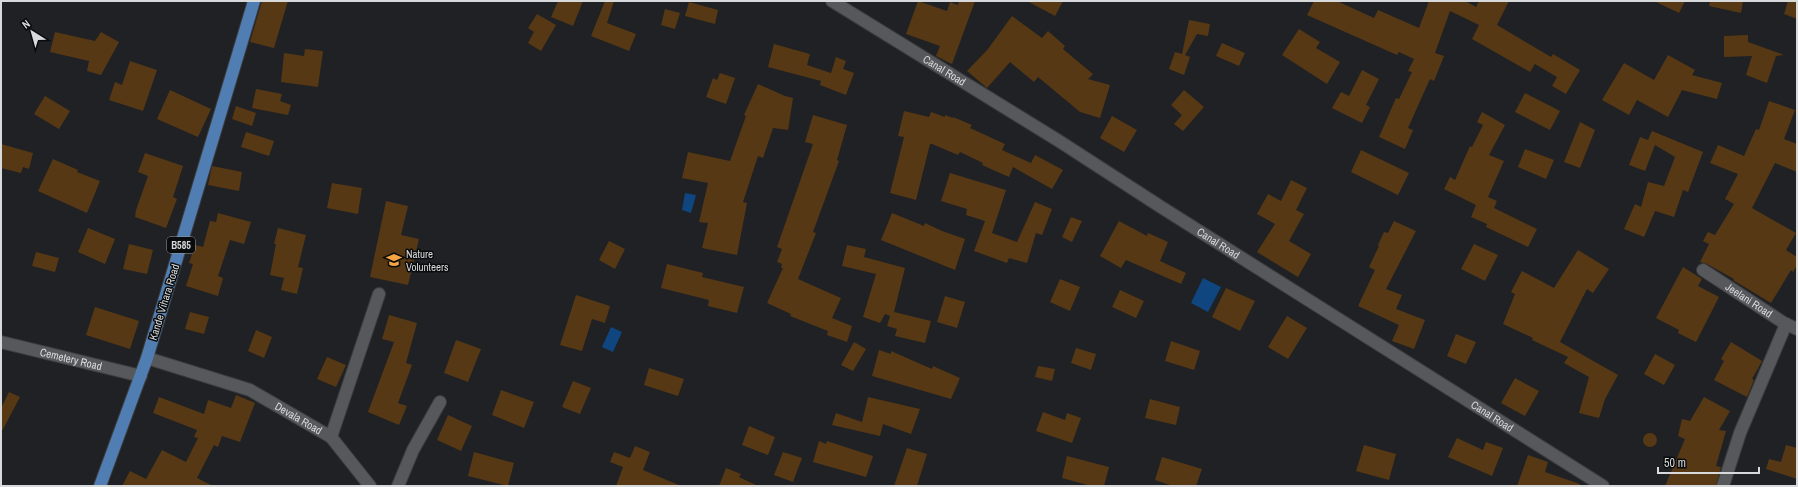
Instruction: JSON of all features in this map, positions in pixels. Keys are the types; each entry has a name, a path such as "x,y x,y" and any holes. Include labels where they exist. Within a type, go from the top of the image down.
{"main road":[{"name":"Kande Vihara Road","path":"100,486 147,358 254,1"}],"street":[{"name":"Canal Road","path":"832,1 1059,140 1161,207 1597,484"},
{"name":"Jeelani Road","path":"1703,270 1792,326"},
{"name":"Devala Road","path":"147,358 250,390 331,437 379,294"},
{"path":"1723,486 1740,433 1792,326"},
{"name":"Cemetery Road","path":"1,342 141,376"},
{"path":"398,486 413,450 440,402"},
{"path":"331,437 370,486"}],"water":[{"path":"685,193 696,195 691,213 682,210"},
{"path":"1203,278 1221,287 1208,312 1191,303"},
{"path":"611,327 622,332 613,352 602,347"}],"building":[{"path":"262,1 288,1 274,48 250,42"},
{"path":"558,1 583,1 573,26 551,17"},
{"path":"605,1 614,1 607,23 636,34 629,51 591,36"},
{"path":"918,1 947,11 950,2 958,5 959,1 975,1 952,64 936,56 940,46 906,34"},
{"path":"1027,1 1063,1 1055,16"},
{"path":"1314,1 1337,1 1374,18 1378,10 1419,28 1429,1 1465,1 1476,7 1479,1 1509,1 1497,25 1551,57 1553,54 1580,70 1566,94 1552,86 1557,77 1535,64 1530,72 1472,39 1479,25 1450,11 1435,53 1444,56 1434,81 1430,79 1408,128 1413,130 1405,149 1379,137 1396,98 1399,99 1412,72 1408,71 1414,59 1399,52 1397,55 1307,15"},
{"path":"1654,1 1685,1 1679,13"},
{"path":"1710,1 1743,1 1741,13 1709,6"},
{"path":"1788,1 1797,1 1797,19 1784,14"},
{"path":"689,2 718,10 715,24 685,16"},
{"path":"665,9 680,13 675,29 661,25"},
{"path":"537,14 556,25 541,51 528,43 534,32 528,28"},
{"path":"1012,16 1042,38 1048,31 1065,46 1063,49 1093,74 1088,79 1110,85 1100,118 1080,112 1038,77 1034,82 1010,62 987,88 967,71 988,49"},
{"path":"1189,20 1210,24 1208,36 1197,34 1185,55 1190,57 1184,75 1169,69 1175,52 1182,54"},
{"path":"1299,29 1320,42 1316,48 1340,62 1327,84 1282,55"},
{"path":"55,32 95,41 101,32 119,42 101,75 87,71 89,61 50,52"},
{"path":"1748,35 1748,42 1784,55 1776,56 1767,83 1746,75 1752,56 1724,57 1724,36"},
{"path":"1222,43 1245,53 1239,66 1216,56"},
{"path":"774,44 810,54 807,65 831,73 836,57 846,61 843,69 854,73 846,95 820,85 821,81 768,67"},
{"path":"305,49 323,51 318,87 281,82 284,53 304,56"},
{"path":"1668,55 1695,70 1692,75 1722,83 1717,99 1682,90 1668,117 1637,100 1629,115 1602,100 1624,63 1654,80"},
{"path":"130,61 157,70 143,111 109,100 115,82 122,85"},
{"path":"1362,70 1379,79 1366,105 1370,107 1362,123 1332,108 1341,92 1349,96"},
{"path":"720,73 735,78 726,104 706,97 713,78 717,80"},
{"path":"758,84 793,98 788,130 773,128 763,158 758,156 743,202 747,203 737,255 702,248 708,223 699,222 708,183 682,178 688,152 730,161 746,116 744,115"},
{"path":"256,89 282,94 280,101 291,105 288,115 252,108"},
{"path":"170,90 211,109 198,137 157,119"},
{"path":"1184,90 1204,107 1183,131 1174,124 1182,115 1171,105"},
{"path":"1525,93 1560,111 1550,130 1515,112"},
{"path":"45,96 70,111 59,129 34,114"},
{"path":"1769,101 1795,110 1784,139 1797,144 1797,172 1775,163 1752,208 1796,233 1786,250 1797,257 1797,265 1793,272 1791,270 1771,303 1733,280 1734,279 1707,264 1700,262 1709,244 1703,241 1708,232 1715,235 1734,204 1725,199 1738,174 1710,163 1718,145 1744,156 1756,129 1759,130"},
{"path":"236,106 256,113 252,126 232,119"},
{"path":"904,111 929,117 931,112 945,117 945,115 953,117 972,125 970,128 1005,144 1002,150 1031,163 1035,155 1063,170 1052,189 1013,167 1009,177 982,165 983,163 960,152 958,155 930,144 916,200 890,193 904,137 898,136"},
{"path":"1482,112 1505,125 1489,155 1504,161 1488,197 1497,201 1494,208 1537,229 1528,247 1486,227 1487,224 1471,217 1476,205 1444,189 1450,177 1455,180 1470,146 1472,147 1483,125 1477,122"},
{"path":"813,115 847,125 837,160 839,161 813,232 816,233 798,279 841,298 832,318 852,326 847,342 827,335 828,331 790,316 791,314 767,303 783,268 781,268 782,264 777,262 782,249 777,247 813,144 805,142"},
{"path":"1112,116 1137,130 1124,152 1100,138"},
{"path":"1580,122 1595,130 1580,168 1564,162"},
{"path":"1652,131 1703,152 1688,192 1683,190 1674,217 1655,211 1644,237 1624,229 1635,204 1641,207 1648,182 1664,186 1675,157 1655,145 1645,171 1629,165 1640,137 1648,140"},
{"path":"246,132 274,141 269,156 241,147"},
{"path":"1,144 33,153 29,169 23,167 21,173 1,168"},
{"path":"1525,149 1554,160 1546,179 1518,167"},
{"path":"1361,150 1409,173 1398,195 1351,172"},
{"path":"145,153 183,166 173,197 177,199 166,228 135,217 148,176 138,172"},
{"path":"53,159 78,170 77,172 100,181 87,213 38,191"},
{"path":"212,166 242,172 239,191 208,185"},
{"path":"950,173 1006,190 992,233 1017,242 1035,202 1052,209 1042,235 1036,233 1027,263 1009,258 1007,263 974,251 985,221 966,215 967,209 941,201"},
{"path":"1291,180 1307,188 1296,210 1304,214 1289,241 1311,254 1298,277 1257,252 1275,224 1257,214 1268,194 1281,201"},
{"path":"332,183 362,188 358,214 327,208"},
{"name":"Nature Volunteers","path":"386,201 408,206 401,235 419,239 408,285 370,277"},
{"path":"218,213 251,222 244,244 230,240 218,276 223,278 218,296 186,286 193,264 189,263 195,245 203,247 210,221 216,222"},
{"path":"892,213 924,226 925,223 965,239 955,270 881,240"},
{"path":"1071,217 1082,221 1072,242 1062,237"},
{"path":"1119,221 1147,236 1148,233 1168,242 1160,261 1186,273 1181,284 1126,260 1121,268 1100,256"},
{"path":"1394,221 1416,231 1386,289 1402,295 1396,309 1425,320 1414,349 1392,341 1399,325 1358,306 1375,270 1369,267 1379,246 1378,245 1384,232 1388,233"},
{"path":"88,228 115,239 105,264 78,252"},
{"path":"278,228 306,235 298,267 303,268 297,294 281,290 284,278 270,275 276,244 274,244"},
{"path":"609,241 625,249 615,269 599,260"},
{"path":"129,244 153,250 147,274 123,269"},
{"path":"1474,244 1498,255 1485,281 1461,269"},
{"path":"847,245 866,249 864,257 905,268 894,312 931,321 925,343 895,336 897,329 887,326 890,316 885,314 880,323 863,317 876,274 842,266"},
{"path":"1578,250 1609,269 1593,293 1587,289 1560,342 1618,375 1605,399 1599,418 1579,413 1589,377 1564,363 1568,357 1503,324 1515,294 1511,292 1522,271 1554,288"},
{"path":"36,252 59,258 55,272 32,266"},
{"path":"667,264 703,273 702,277 744,287 737,313 708,306 709,300 661,288"},
{"path":"1683,267 1702,279 1698,286 1719,297 1696,342 1678,333 1679,330 1656,318"},
{"path":"1060,279 1080,287 1070,311 1050,302"},
{"path":"1226,288 1255,301 1240,331 1212,317"},
{"path":"1120,290 1144,301 1136,318 1112,307"},
{"path":"576,295 610,306 605,323 592,319 582,351 560,345"},
{"path":"945,296 965,302 957,328 937,322"},
{"path":"95,307 139,321 130,349 86,335"},
{"path":"190,312 209,317 204,334 185,329"},
{"path":"389,315 417,323 406,363 412,365 398,403 407,406 399,425 368,412 394,342 382,339"},
{"path":"1287,316 1307,328 1288,359 1268,347"},
{"path":"256,330 272,337 264,358 248,351"},
{"path":"1456,334 1476,342 1466,364 1447,356"},
{"path":"456,340 481,349 468,382 444,373"},
{"path":"1171,341 1200,351 1194,370 1165,361"},
{"path":"854,342 866,349 853,371 841,365"},
{"path":"1731,342 1762,361 1752,379 1754,380 1747,397 1714,380 1724,361 1721,359"},
{"path":"1076,348 1096,354 1091,370 1071,363"},
{"path":"879,350 891,354 891,351 932,369 933,366 960,378 951,399 872,376"},
{"path":"1655,354 1675,365 1664,385 1644,374"},
{"path":"327,357 346,365 336,387 317,379"},
{"path":"1038,366 1055,369 1052,381 1035,377"},
{"path":"649,368 684,379 678,396 644,385"},
{"path":"1515,378 1539,391 1525,416 1501,403"},
{"path":"573,381 591,388 580,414 562,407"},
{"path":"501,390 534,402 524,428 492,415"},
{"path":"9,392 20,397 1,433 1,408"},
{"path":"236,395 255,403 240,442 222,436 218,447 214,445 197,478 213,486 122,486 130,471 146,479 162,450 186,462 198,438 194,437 197,430 153,413 159,397 204,414 208,400 231,408"},
{"path":"868,397 920,409 911,434 883,424 880,436 832,425 836,413 862,422"},
{"path":"1704,397 1730,411 1719,430 1726,431 1716,466 1721,467 1716,486 1665,486 1685,439 1678,436 1682,419 1690,421"},
{"path":"1150,399 1180,407 1176,425 1145,418"},
{"path":"1043,412 1065,420 1067,413 1081,418 1072,443 1036,431"},
{"path":"448,415 472,426 461,451 437,440"},
{"path":"749,426 775,437 768,455 742,445"},
{"path":"1650,433 1655,435 1657,440 1655,445 1650,447 1645,445 1643,440 1645,435"},
{"path":"1457,438 1483,450 1486,442 1503,448 1492,476 1448,457"},
{"path":"819,441 826,444 827,441 873,456 866,477 813,462"},
{"path":"1364,445 1396,454 1389,480 1356,471"},
{"path":"1786,445 1797,448 1797,479 1766,469 1769,459 1781,462"},
{"path":"635,446 650,452 643,470 681,486 616,486 623,467 610,462 614,452 630,458"},
{"path":"907,448 927,454 917,486 894,486"},
{"path":"474,452 514,463 508,486 468,476"},
{"path":"783,452 802,458 793,482 774,475"},
{"path":"1528,455 1548,462 1545,472 1580,484 1580,486 1517,486"},
{"path":"1067,456 1109,467 1104,486 1091,486 1062,478"},
{"path":"1162,457 1202,469 1196,486 1173,486 1155,480"},
{"path":"726,468 741,474 739,477 758,486 719,486"}],"place":[{"name":"Nature Volunteers","path":"394,260"}]}
